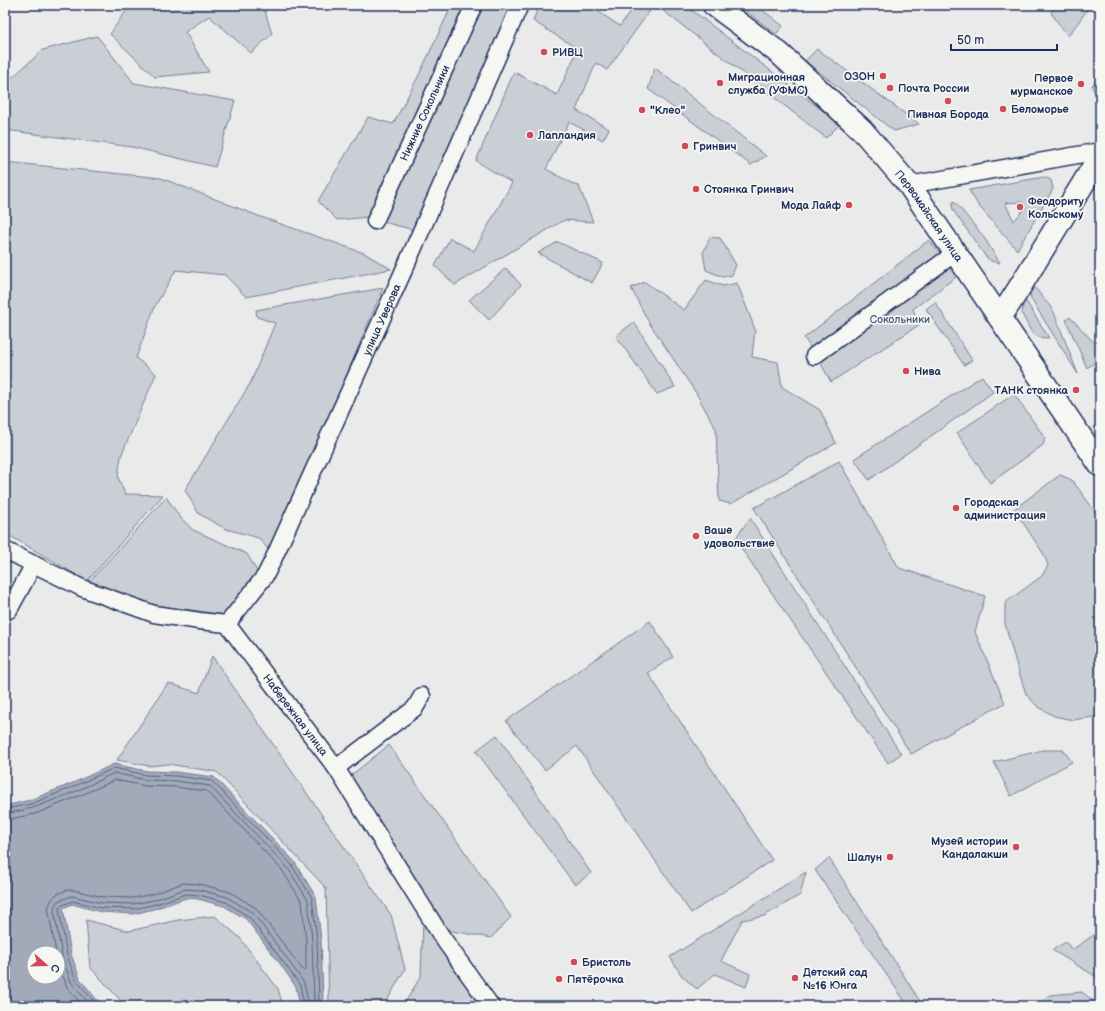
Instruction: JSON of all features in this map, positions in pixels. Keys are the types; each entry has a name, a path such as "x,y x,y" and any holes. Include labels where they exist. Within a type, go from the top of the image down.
{"main road":[{"name":"Первомайская улица","path":"714,5 779,53 862,130 909,185 1100,464"},
{"path":"1000,318 1100,156"}],"street":[{"name":"Нижние Сокольники","path":"375,220 474,5"},
{"name":"улица Уверова","path":"227,624 265,576 272,562 411,254 520,5"},
{"path":"909,185 1100,151"},
{"path":"814,356 956,253"},
{"path":"5,550 82,588 154,614 227,624"},
{"path":"5,608 9,610 34,564"},
{"name":"Набережная улица","path":"227,624 336,768 442,937 491,1006"},
{"path":"336,768 416,708 422,696"}],"green space":[{"path":"130,5 263,5 272,34 251,53 209,16 185,32 209,72 155,77 110,34"},
{"path":"452,5 466,5 369,217 337,220 318,201 368,117 393,124 418,77"},
{"path":"482,5 510,5 414,230 383,222"},
{"path":"539,5 588,5 620,26 635,5 648,5 652,8 607,70 596,63 576,110 609,129 603,140 569,122 546,169 579,186 593,222 564,220 455,285 435,266 450,238 474,251 512,183 476,161 514,72 557,95 578,49 533,21"},
{"path":"656,5 685,5 840,124 826,138"},
{"path":"738,5 756,5 783,26 776,34"},
{"path":"1056,5 1091,5 1068,36 1051,13"},
{"path":"97,36 134,83 235,101 215,167 132,147 5,130 5,84 43,50"},
{"path":"817,49 919,124 894,131 805,61"},
{"path":"655,68 766,156 751,165 648,89"},
{"path":"1100,73 1100,105 1092,86"},
{"path":"5,162 161,178 261,217 364,253 391,269 246,297 225,275 176,270 155,306 136,358 156,374 121,456 118,477 125,494 163,495 87,581 5,533"},
{"path":"1044,177 1051,180 1053,189 1017,250 978,205 969,190","holes":["1022,202 1025,208 1014,221 1005,203"]},
{"path":"954,201 983,236 1000,263 991,261 986,257 953,210 952,205"},
{"path":"710,237 720,238 736,265 732,275 723,277 706,270 703,253"},
{"name":"Сокольники","path":"929,240 942,256 813,351 804,338"},
{"path":"558,242 603,263 592,283 538,253"},
{"name":"Сокольники","path":"947,264 956,277 913,309 919,325 831,382 819,360"},
{"path":"506,268 521,285 489,320 469,300"},
{"path":"706,280 723,286 737,283 755,329 752,357 778,362 782,387 820,410 836,443 731,504 719,501 716,429 696,393 648,321 631,288 645,282 684,310"},
{"path":"1032,284 1053,310 1078,374 1031,299 1029,290"},
{"path":"383,288 319,441 270,552 259,538 226,529 199,514 185,490 251,382 275,323 257,317 256,310"},
{"path":"1024,298 1049,338 1038,337 1032,333 1022,314"},
{"path":"935,302 972,360 964,365 926,309"},
{"path":"1070,317 1100,349 1100,359 1087,368 1066,320"},
{"path":"634,322 675,387 657,394 616,336"},
{"path":"982,376 993,392 869,480 854,459"},
{"path":"1014,394 1045,438 1043,445 990,483 957,433"},
{"path":"839,461 899,568 985,596 975,632 1005,703 911,754 754,508"},
{"path":"1060,475 1072,480 1100,518 1100,715 1073,720 1054,716 1037,706 1026,694 1005,624 1005,603 1042,576 1048,565 1043,553 1014,509"},
{"path":"166,497 180,517 193,530 247,554 258,573 225,615 129,601 89,582"},
{"path":"750,518 901,754 888,763 735,539"},
{"path":"650,621 673,657 648,673 772,860 691,913 577,746 545,770 506,721"},
{"path":"212,656 391,915 405,969 384,1006 329,1006 326,888 217,772 168,764 149,766 117,760 168,683 199,693"},
{"path":"497,735 591,873 575,885 476,751"},
{"path":"389,745 511,917 491,938 446,930 350,776"},
{"path":"1043,750 1063,750 1072,762 1011,796 994,762"},
{"path":"829,858 923,1006 908,1006 815,870"},
{"path":"806,872 800,895 764,916 742,920 721,961 750,974 746,987 715,974 697,989 682,976 670,957"},
{"path":"215,916 240,938 278,989 283,1006 124,1006 90,967 86,920 129,931 178,920"},
{"path":"423,922 480,1006 403,1006 421,976"},
{"path":"1098,932 1100,935 1100,979 1052,950 1066,942 1072,950"},
{"path":"1082,992 1100,1006 1036,1006 1050,995"}],"water":[{"path":"114,764 147,771 176,772 214,777 294,861 316,897 321,940 322,1006 300,1006 296,987 246,919 224,906 198,899 186,898 134,914 101,912 72,904 63,908 71,954 80,979 102,1006 5,1006 5,806 30,800 73,783"}],"place":[{"name":"РИВЦ","path":"544,52"},
{"name":"ОЗОН","path":"883,76"},
{"name":"Миграционная служба (УФМС)","path":"720,83"},
{"name":"Первое мурманское","path":"1081,84"},
{"name":"Почта России","path":"890,88"},
{"name":"Пивная Борода","path":"948,101"},
{"name":"Беломорье","path":"1003,109"},
{"name":"\"Клео\"","path":"642,110"},
{"name":"Лапландия","path":"530,135"},
{"name":"Гринвич","path":"685,146"},
{"name":"Стоянка Гринвич","path":"696,189"},
{"name":"Мода Лайф","path":"849,205"},
{"name":"Феодориту Кольскому","path":"1020,207"},
{"name":"Нива","path":"906,371"},
{"name":"ТАНК стоянка","path":"1076,390"},
{"name":"Городская администрация","path":"956,508"},
{"name":"Ваше удовольствие","path":"696,536"},
{"name":"Музей истории Кандалакши","path":"1016,847"},
{"name":"Шалун","path":"890,857"},
{"name":"Бристоль","path":"574,962"},
{"name":"Детский сад №16 Юнга","path":"795,978"},
{"name":"Пятёрочка","path":"559,979"}]}
